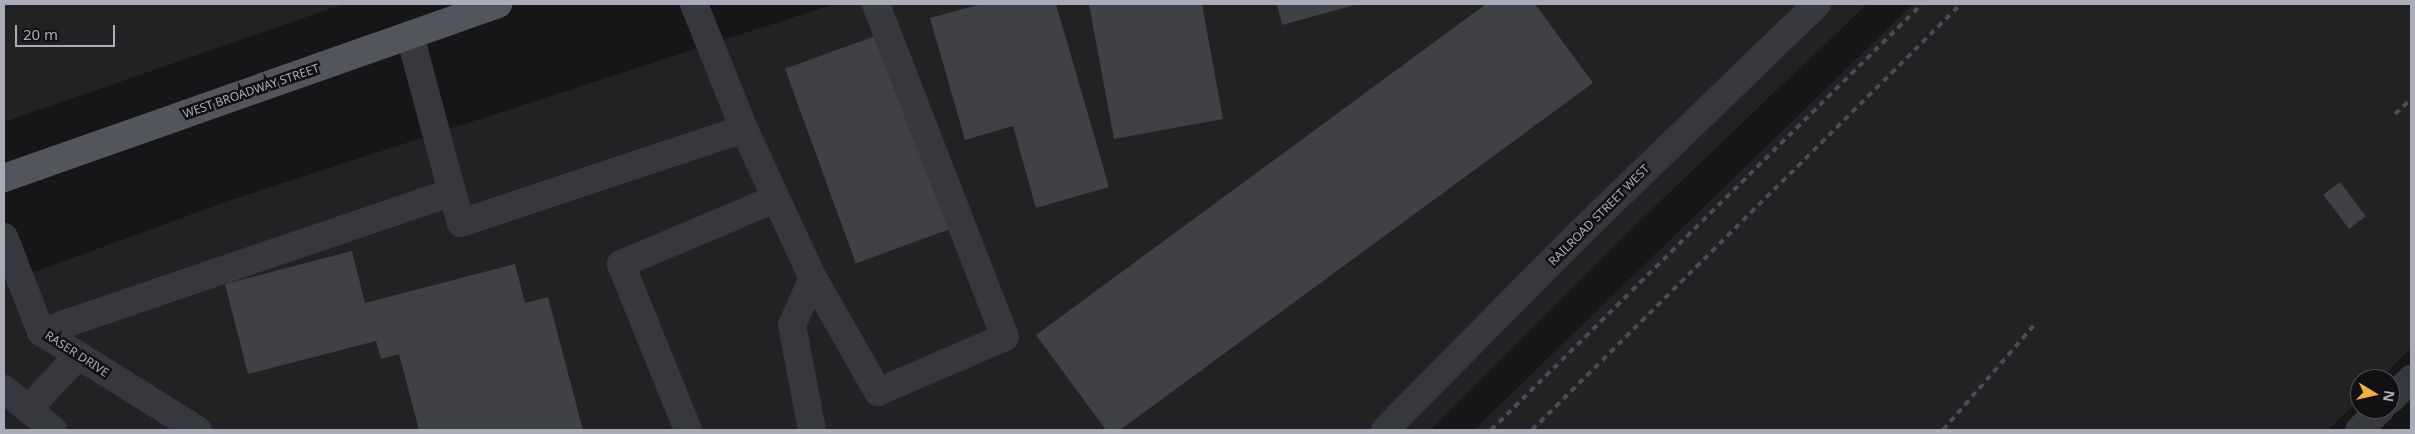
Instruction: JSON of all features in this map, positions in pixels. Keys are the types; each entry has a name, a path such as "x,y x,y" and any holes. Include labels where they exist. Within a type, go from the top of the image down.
{"main road":[{"name":"WEST BROADWAY STREET","path":"4,178 498,4"}],"street":[{"path":"694,4 774,199 813,278 878,392 1005,338 876,4"},
{"name":"RAILROAD STREET WEST","path":"1385,430 1585,228 1817,4"},
{"path":"410,35 461,223 744,129"},
{"path":"41,332 452,192"},
{"path":"688,430 621,264 774,199"},
{"name":"RASER DRIVE","path":"4,237 41,332 198,430"},
{"path":"812,430 792,325 813,278"},
{"path":"28,409 78,356"},
{"path":"4,389 53,430"},
{"path":"2359,430 2371,419"}],"shaded area":[{"path":"4,4 344,4 4,122"},
{"path":"834,4 1867,4 1626,234 1430,430 4,430 4,283 228,201"},
{"path":"1913,4 2411,4 2411,348 2390,369 2350,369 2350,409 2328,430 1474,430"}],"building":[{"path":"981,4 1056,4 1109,187 1036,208 1013,126 965,140 930,18"},
{"path":"1089,4 1202,4 1223,119 1114,139"},
{"path":"1277,4 1355,4 1355,5 1282,25"},
{"path":"1486,4 1535,4 1593,83 1120,430 1106,430 1036,335"},
{"path":"878,35 949,230 856,263 785,69"},
{"path":"2340,182 2366,216 2349,229 2323,195"},
{"path":"352,251 365,303 515,264 525,303 548,297 583,430 419,430 399,354 381,359 376,341 248,374 225,284"}],"railway":[{"path":"1491,430 1922,4"},
{"path":"1532,430 1961,4"},
{"path":"2395,114 2411,99"},
{"path":"1943,430 2037,322"}]}
